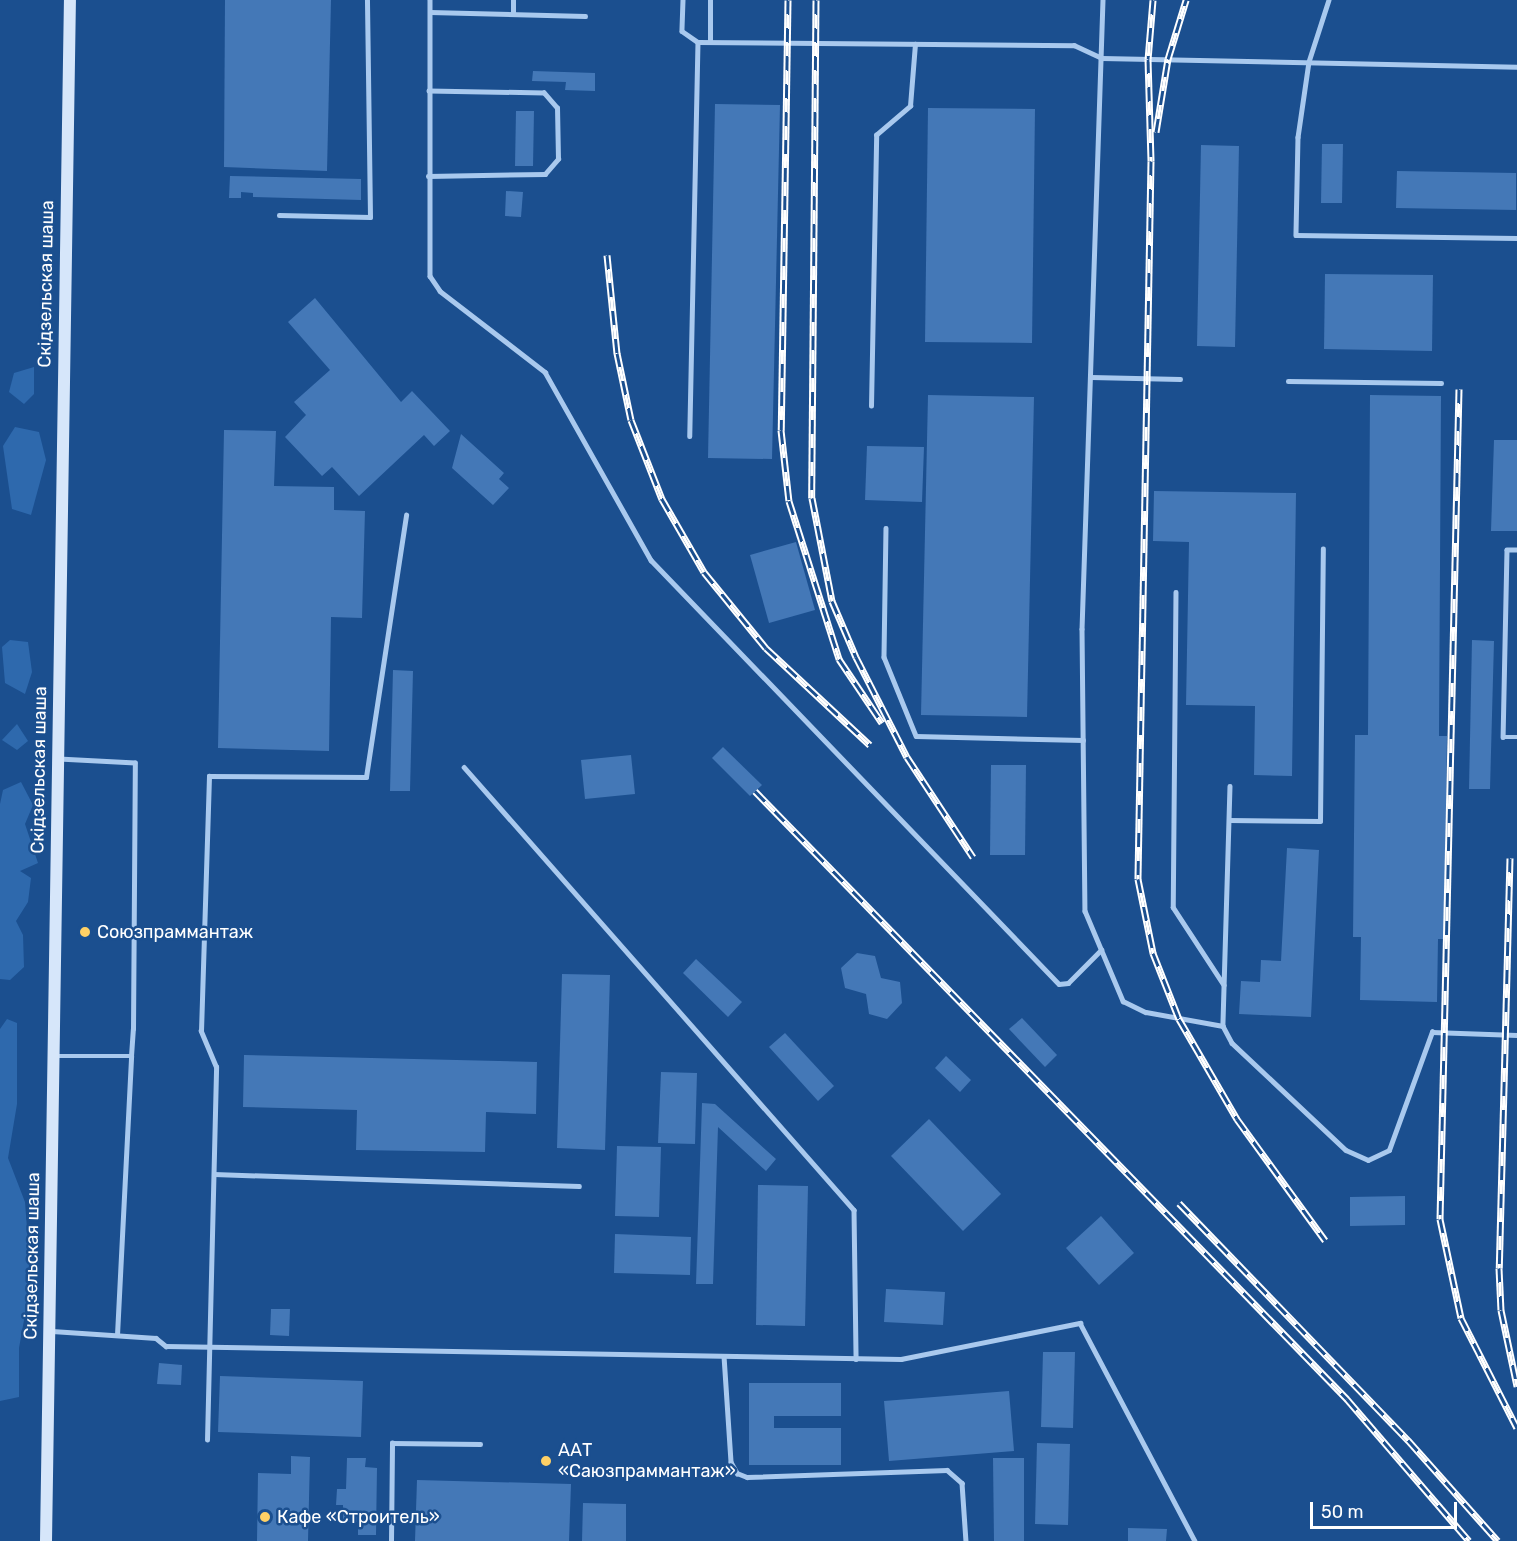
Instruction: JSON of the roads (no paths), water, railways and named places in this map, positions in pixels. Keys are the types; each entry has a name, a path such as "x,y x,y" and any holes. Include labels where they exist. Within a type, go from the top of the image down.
{"street":[{"name":"Скідзельская шаша","path":"46,1541 70,0"}],"lane":[{"path":"279,215 370,217 367,0"},
{"path":"430,0 428,176 430,276 440,291 545,372 651,560 1059,984 1068,983 1101,950"},
{"path":"513,0 513,14"},
{"path":"683,0 682,31 698,42 1074,45 1102,58 1517,66"},
{"path":"710,0 710,42"},
{"path":"1103,0 1091,376 1083,740 1085,911 1122,1001 1146,1012 1223,1026"},
{"path":"1329,0 1309,62 1298,137 1296,235 1517,238"},
{"path":"430,12 585,16"},
{"path":"690,436 698,42"},
{"path":"871,406 876,135 910,106 915,44"},
{"path":"428,176 545,174 558,159 557,108 544,93 429,91"},
{"path":"1091,376 1180,379"},
{"path":"1288,381 1441,383"},
{"path":"207,1440 216,1067 201,1031 209,776 366,777 406,515"},
{"path":"886,528 884,657 916,736 1083,740"},
{"path":"1229,820 1320,820 1323,549"},
{"path":"1517,550 1507,550 1503,737 1517,737"},
{"path":"1176,592 1173,907 1224,985"},
{"path":"57,759 135,763 131,1056 117,1335"},
{"path":"464,767 854,1210 856,1359"},
{"path":"1230,786 1223,1026 1232,1043 1346,1150 1368,1160 1389,1150 1432,1032 1517,1035"},
{"path":"53,1056 131,1056"},
{"path":"214,1174 579,1186"},
{"path":"49,1331 156,1338 166,1346 901,1359 1080,1323 1195,1541"},
{"path":"724,1356 731,1462 737,1473 747,1477 946,1470 962,1483 966,1541"},
{"path":"391,1541 393,1443 480,1444"}],"railway":[{"path":"788,0 781,430 789,501 839,659 882,723"},
{"path":"816,0 812,498 832,601 856,657 907,757 973,857"},
{"path":"1153,0 1148,59 1151,161 1138,879 1153,953 1179,1019 1237,1119 1325,1240"},
{"path":"1156,132 1168,59 1186,0"},
{"path":"607,255 617,353 631,420 662,499 704,572 766,648 870,745"},
{"path":"1459,389 1440,1219 1461,1318 1517,1428"},
{"path":"755,791 1347,1399 1469,1541"},
{"path":"1510,858 1499,1268 1501,1310 1517,1386"},
{"path":"1179,1203 1408,1440 1498,1541"}],"place":[{"name":"Союзпраммантаж","path":"85,932"},
{"name":"ААТ «Саюзпраммантаж»","path":"546,1461"},
{"name":"Кафе «Строитель»","path":"265,1517"}]}
